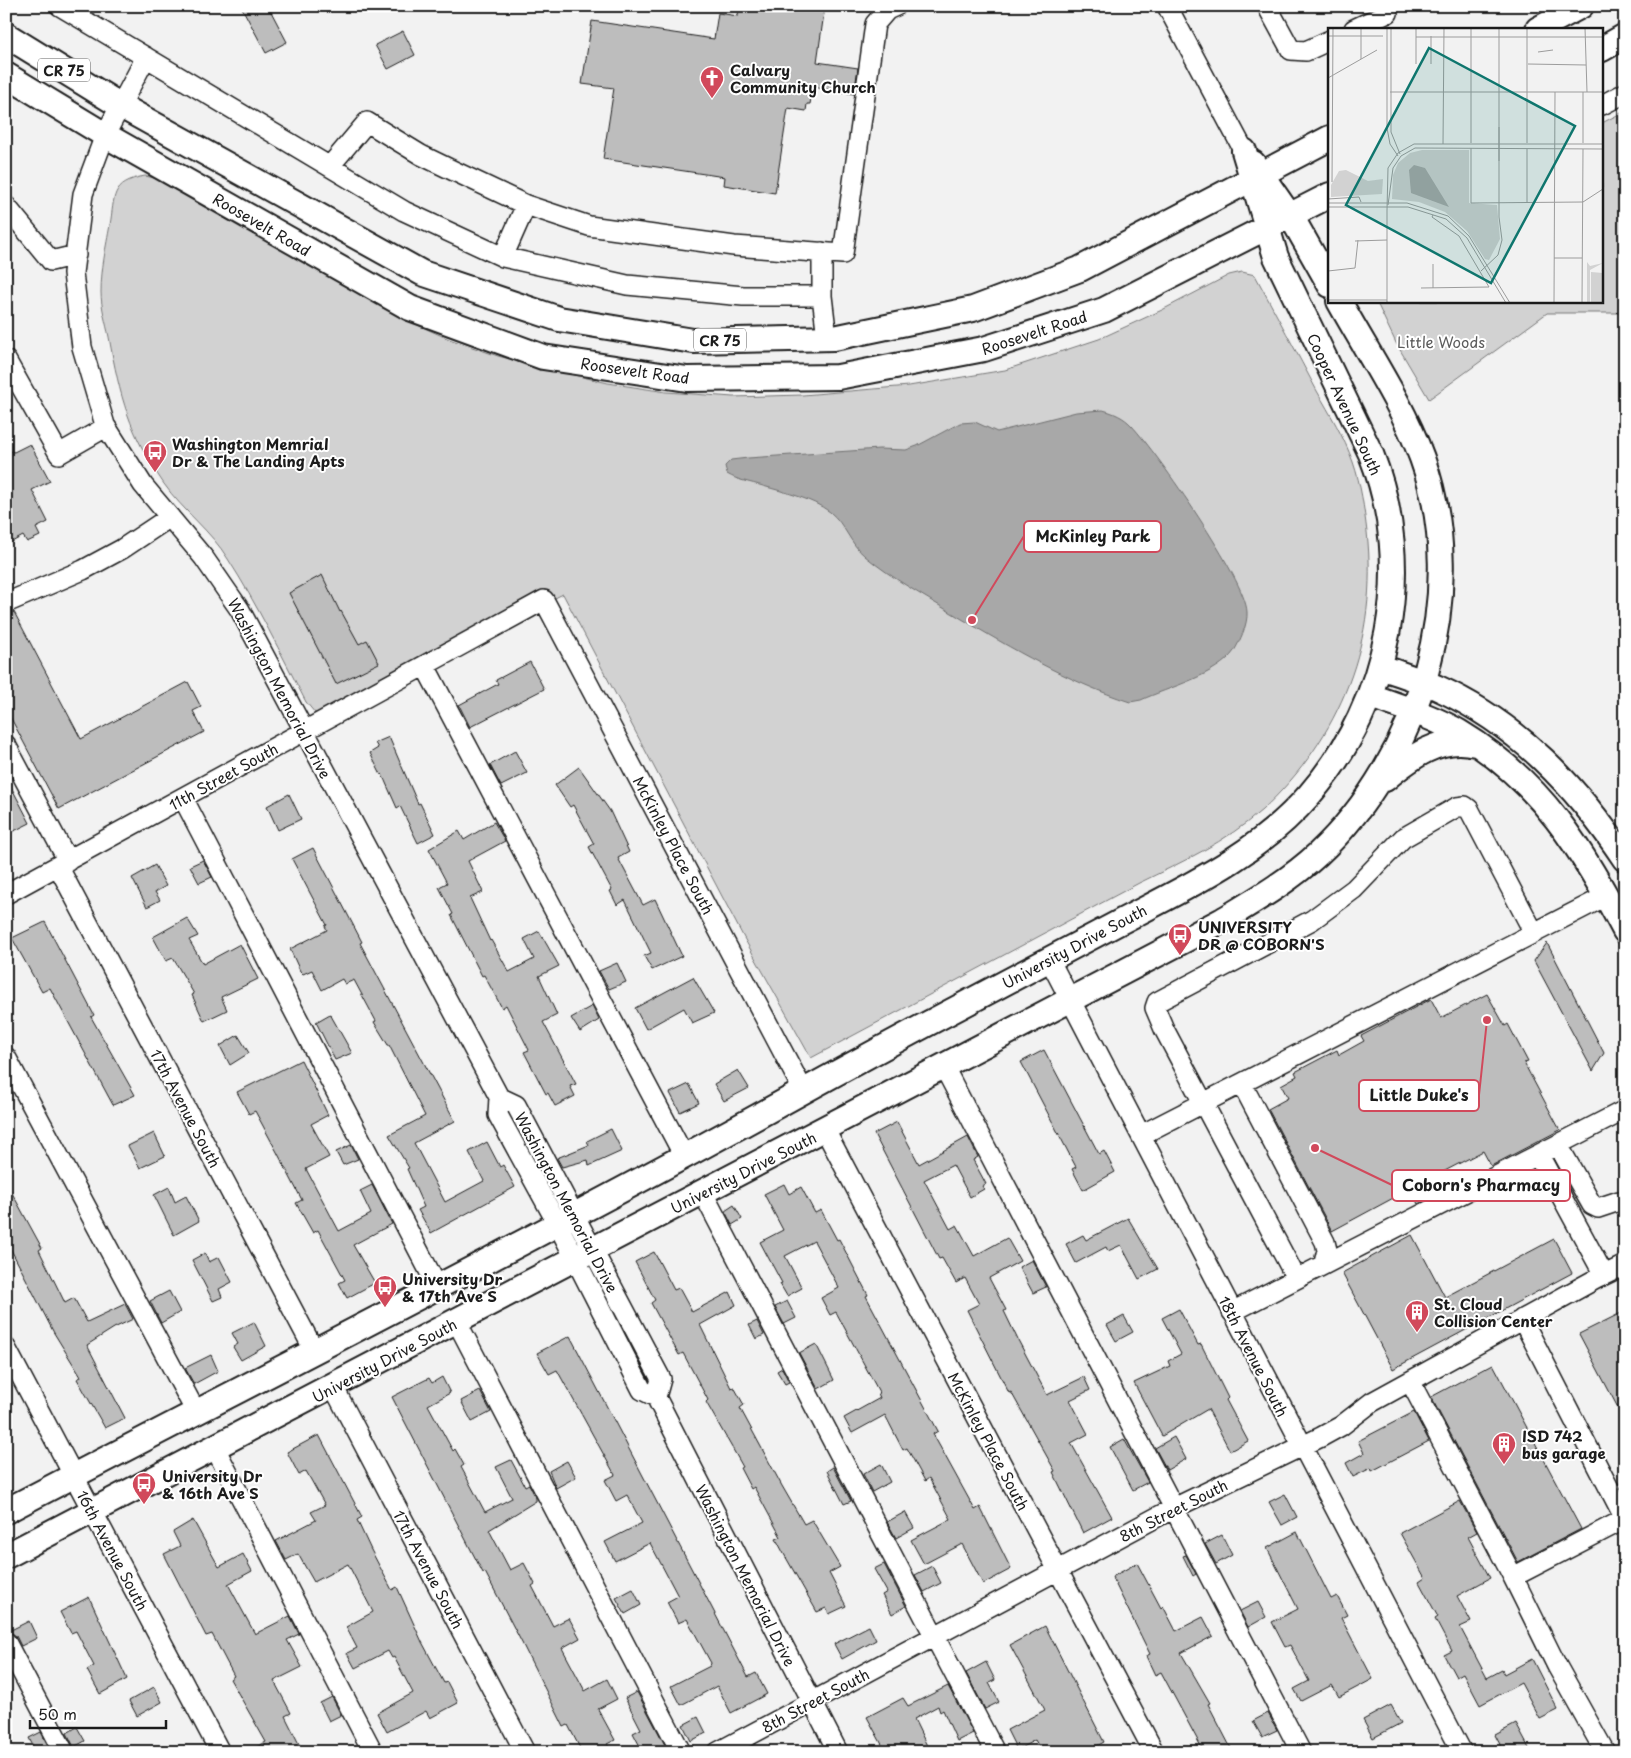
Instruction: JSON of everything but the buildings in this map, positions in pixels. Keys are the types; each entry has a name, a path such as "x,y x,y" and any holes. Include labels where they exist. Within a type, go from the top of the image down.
{"main road":[{"path":"1540,28 1581,6"},
{"name":"CR 75","path":"6,35 121,106 422,273 559,319 693,341 827,338 973,309 1080,269 1328,139"},
{"path":"1604,48 1625,36"},
{"name":"Roosevelt Road","path":"6,75 105,135 410,308 543,357 687,379 838,377 984,349 1104,310 1328,196"},
{"name":"Cooper Avenue South","path":"1244,151 1256,176 1290,216 1328,282"},
{"name":"Cooper Avenue South","path":"1256,176 1266,228 1286,280 1371,454 1386,499 1393,569 1390,619 1381,667 1370,696"},
{"path":"1339,302 1405,420 1423,459 1437,525 1440,572 1435,634 1413,712"},
{"path":"1351,302 1356,321 1376,368"},
{"path":"1381,667 1449,693 1494,720 1550,764 1595,817 1625,859"},
{"path":"1370,696 1413,712 1457,732 1506,765 1548,807 1580,851 1625,931"},
{"name":"University Drive South","path":"6,1511 684,1156 803,1090 1228,864 1265,838 1310,795 1351,735 1370,696"},
{"name":"University Drive South","path":"6,1556 825,1130 1221,921 1288,878 1318,855 1370,792 1392,759 1413,712"},
{"path":"1370,792 1409,760 1435,746 1455,740 1477,745"}],"street":[{"path":"60,6 404,210 503,257 627,285 742,296 822,296"},
{"path":"330,166 367,122 421,155 526,205 589,226 734,246 843,254 875,24 887,10 896,6"},
{"name":"Cooper Avenue South","path":"1167,6 1244,151"},
{"path":"1267,6 1291,50 1306,51 1328,41"},
{"path":"1357,28 1389,16"},
{"name":"Washington Memorial Drive","path":"146,57 105,135 83,194 73,273 82,347 106,428 143,485 204,558 240,610 499,1097 516,1105 584,1255 662,1379 656,1397 838,1752"},
{"path":"1604,104 1625,93"},
{"path":"503,257 526,205"},
{"path":"6,206 51,261 76,255"},
{"path":"822,252 822,296 827,338"},
{"path":"6,360 59,454 106,428"},
{"path":"6,603 36,592 122,549 170,517"},
{"name":"11th Street South","path":"6,894 544,600"},
{"name":"McKinley Place South","path":"544,600 803,1090"},
{"path":"425,666 684,1156"},
{"name":"17th Avenue South","path":"6,744 63,863 314,1350"},
{"path":"183,798 437,1286"},
{"path":"1296,1278 1157,1015 1155,1008 1157,1002 1312,920 1354,889 1403,838 1445,813 1465,806 1470,809 1534,932"},
{"path":"1141,1135 1606,896"},
{"name":"18th Avenue South","path":"1049,958 1301,1446 1462,1752"},
{"path":"6,1057 196,1412"},
{"path":"944,1067 1301,1752"},
{"path":"1242,1084 1325,1242 1327,1250 1324,1263"},
{"path":"1232,1312 1324,1263 1625,1110"},
{"name":"McKinley Place South","path":"825,1130 1154,1752"},
{"path":"1558,1145 1592,1205 1598,1208 1619,1201"},
{"path":"1538,1155 1604,1275"},
{"path":"703,1193 994,1752"},
{"name":"8th Street South","path":"718,1752 1174,1508 1341,1426 1372,1402 1522,1319 1625,1265"},
{"path":"1513,1577 1625,1519 1522,1319"},
{"path":"456,1322 681,1752"},
{"name":"16th Avenue South","path":"6,1348 220,1752"},
{"path":"1410,1381 1537,1626 1605,1752"},
{"name":"17th Avenue South","path":"333,1386 525,1752"},
{"path":"215,1448 374,1752"},
{"path":"6,1642 64,1752"}],"green space":[{"name":"Little Woods","path":"1625,111 1625,313 1547,313 1429,399 1396,343 1376,302 1604,302 1604,122"},
{"path":"145,176 164,180 208,208 402,318 449,339 498,356 553,370 608,383 666,392 733,397 803,395 909,386 1005,370 1099,339 1162,310 1229,275 1242,272 1255,275 1341,435 1353,462 1360,488 1367,532 1369,572 1367,610 1360,648 1349,684 1333,718 1313,751 1290,781 1262,810 1234,832 1219,842 811,1058 744,938 563,594 325,713 315,713 306,702 259,611 228,559 214,539 172,494 152,466 134,431 122,396 103,309 102,275 116,192 125,182"}],"shaded area":[{"path":"1103,410 1119,416 1129,423 1144,440 1179,488 1217,546 1232,573 1243,596 1247,612 1245,627 1241,637 1234,651 1226,660 1191,680 1141,700 1130,702 1085,685 1041,664 909,588 865,556 855,546 840,522 823,507 797,496 736,478 727,474 725,466 731,460 748,458 879,449 906,450 960,423 975,422 997,432 1076,412"}],"place":[{"name":"Calvary Community Church","path":"712,99"},
{"name":"Washington Memrial Dr & The Landing Apts","path":"155,473"},
{"name":"McKinley Park","path":"972,620"},
{"name":"UNIVERSITY DR @ COBORN'S","path":"1180,956"},
{"name":"Little Duke's","path":"1487,1020"},
{"name":"Coborn's Pharmacy","path":"1315,1148"},
{"name":"University Dr & 17th Ave S","path":"385,1308"},
{"name":"St. Cloud Collision Center","path":"1417,1333"},
{"name":"ISD 742 bus garage","path":"1504,1465"},
{"name":"University Dr & 16th Ave S","path":"144,1505"}]}
